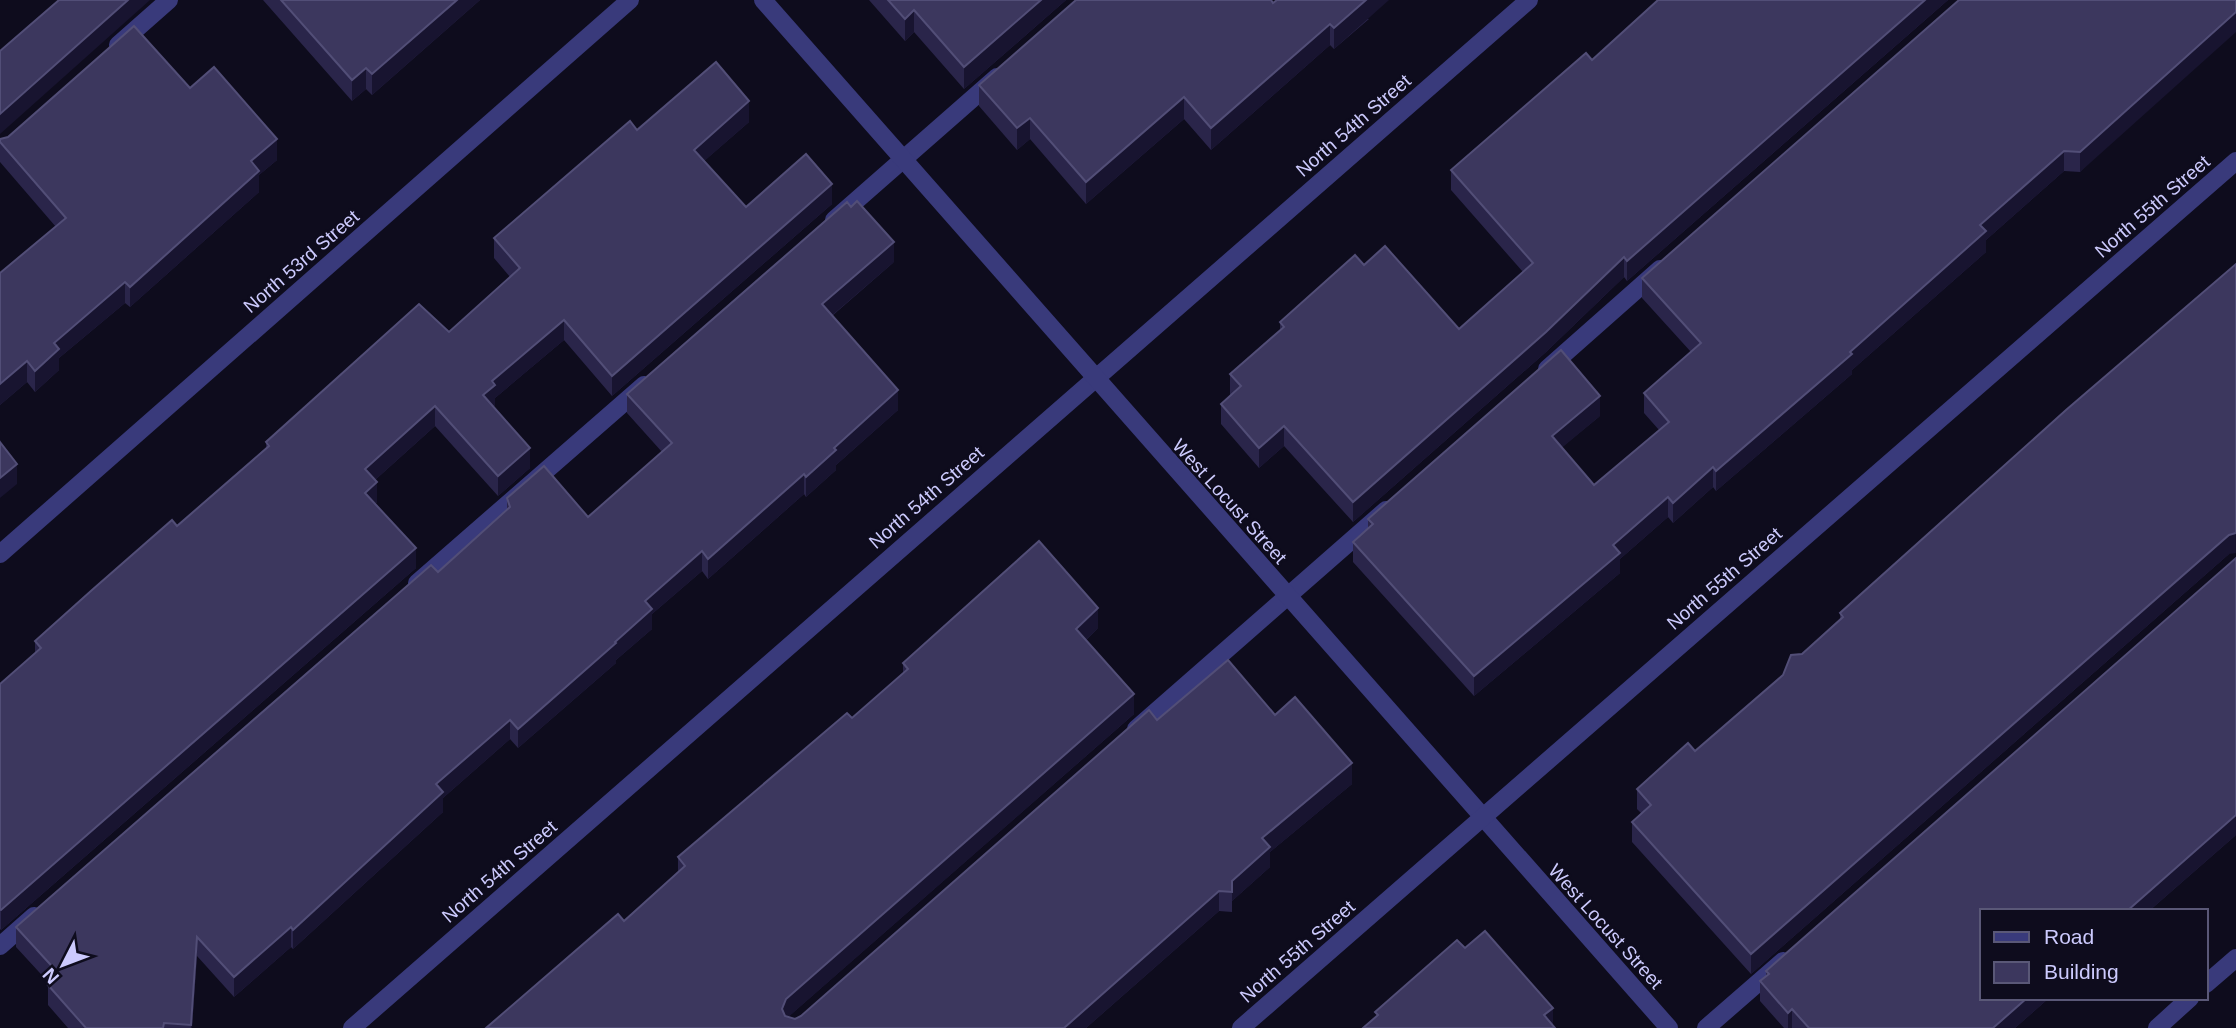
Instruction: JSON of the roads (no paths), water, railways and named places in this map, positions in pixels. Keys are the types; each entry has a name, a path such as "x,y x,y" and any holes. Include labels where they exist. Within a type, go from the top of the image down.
{"street":[{"path":"99,61 169,0"},
{"name":"North 53rd Street","path":"0,554 631,0"},
{"name":"West Locust Street","path":"764,0 902,160 1669,1028"},
{"name":"North 54th Street","path":"352,1028 1529,0"},
{"path":"825,228 1011,64"},
{"name":"North 55th Street","path":"1241,1028 2236,161"},
{"path":"1530,384 1675,256"},
{"path":"407,592 658,373"},
{"path":"1125,740 1395,503"},
{"path":"0,946 52,901"},
{"path":"1706,1028 1800,946"},
{"path":"2208,982 2236,958"},
{"path":"2157,1028 2188,1000"}]}
